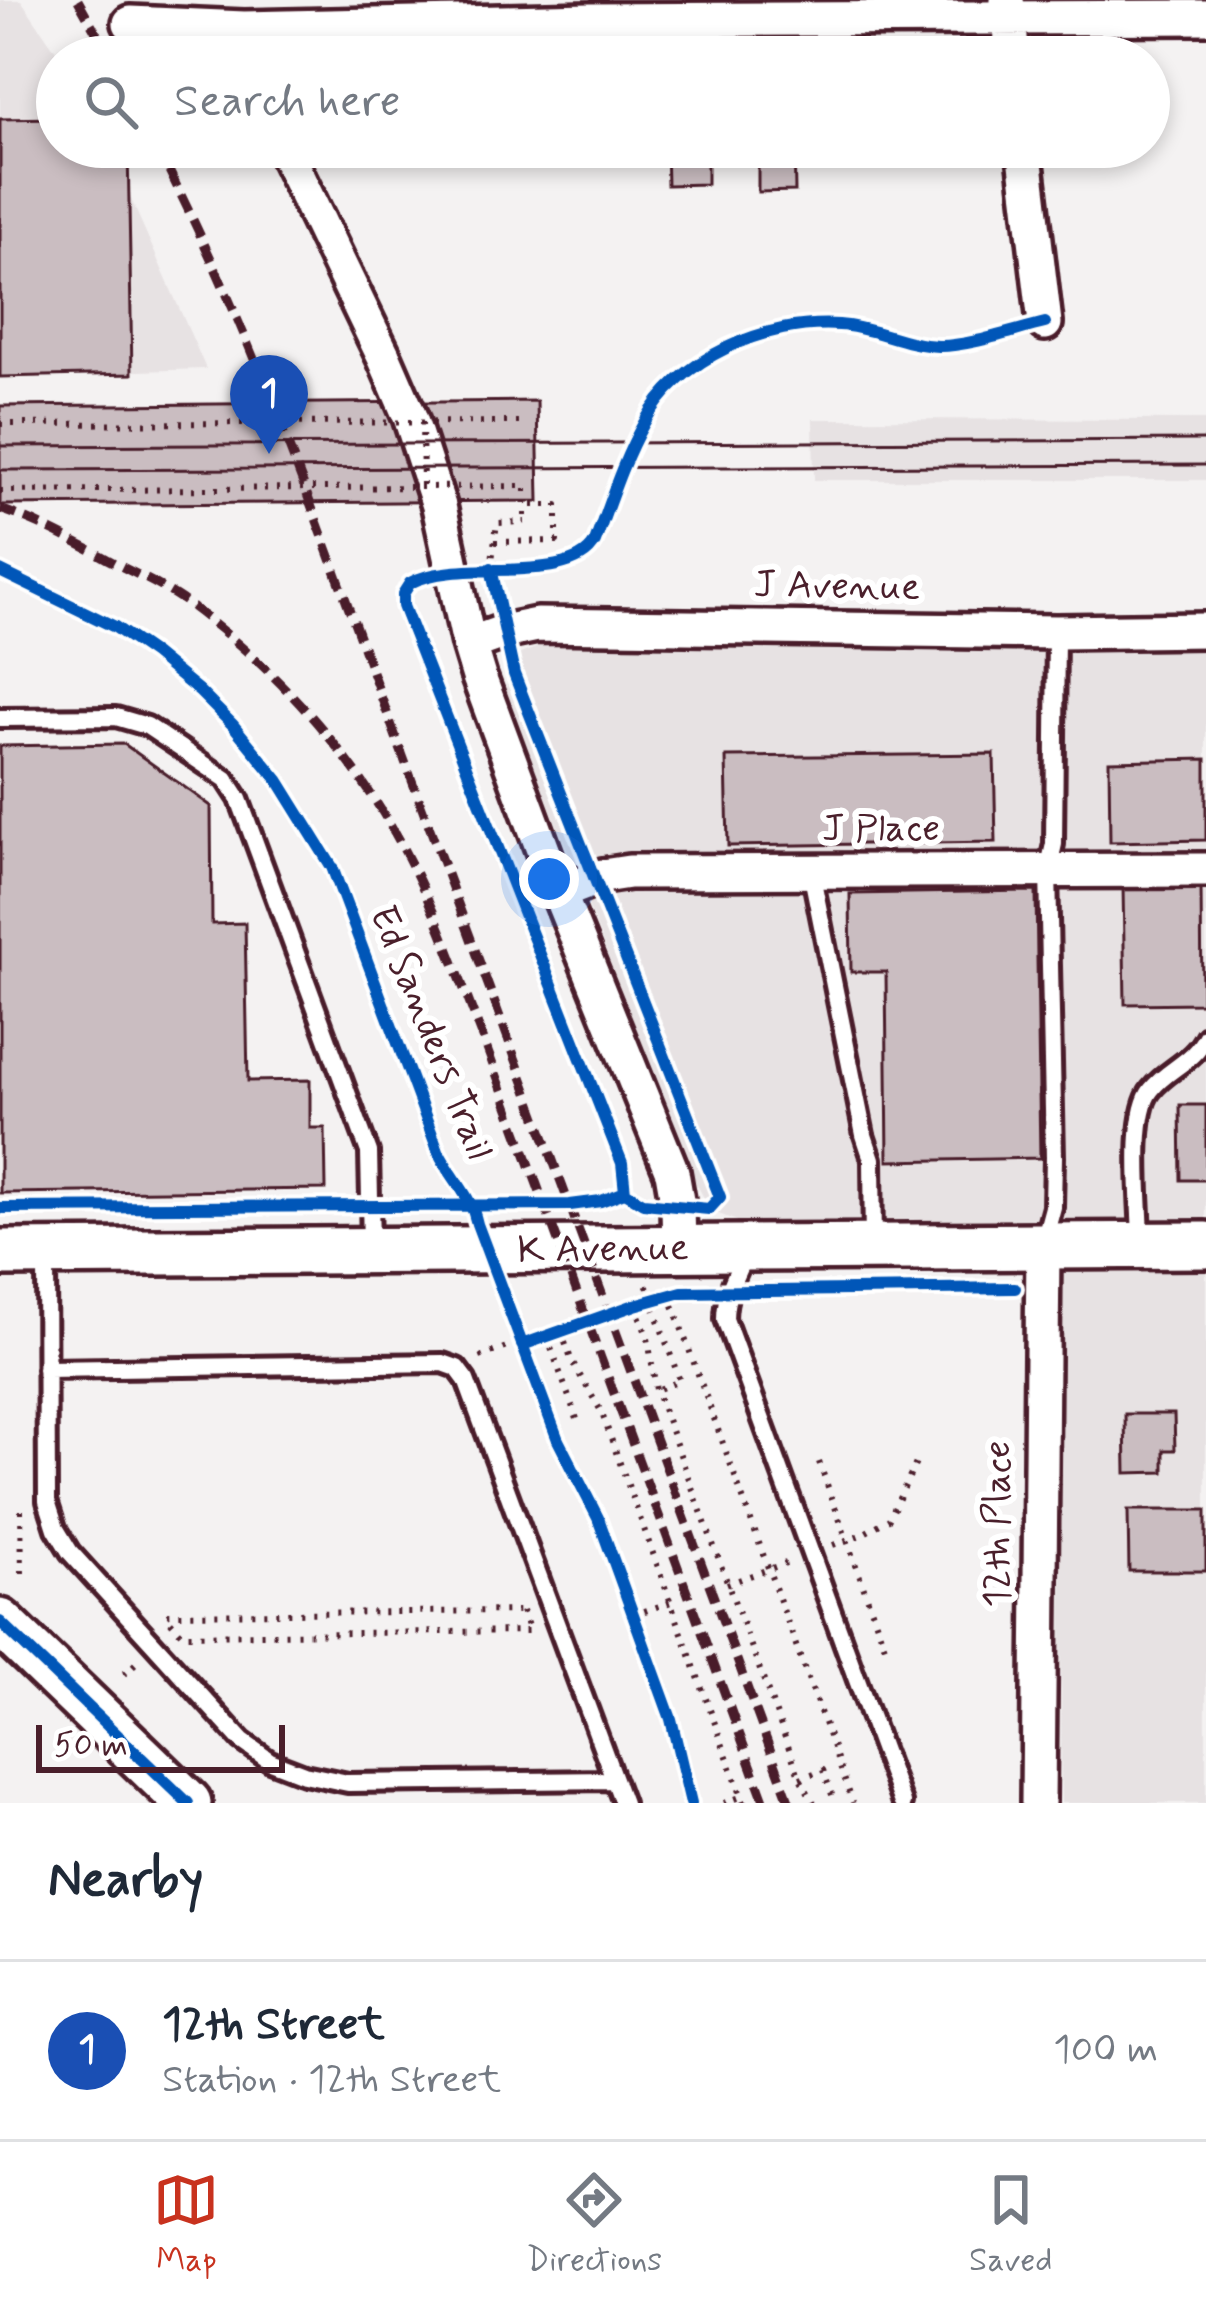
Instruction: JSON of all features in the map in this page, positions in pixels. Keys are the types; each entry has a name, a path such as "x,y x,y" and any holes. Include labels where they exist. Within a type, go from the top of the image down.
{"main road":[{"name":"K Avenue","path":"0,1253 1206,1245"},
{"path":"0,1622 188,1803"}],"street":[{"path":"312,36 590,10 1007,9 1206,17"},
{"path":"130,23 211,36"},
{"path":"293,168 410,417 465,571 469,644 559,893 672,1172 679,1249"},
{"path":"1027,168 1045,323"},
{"name":"J Avenue","path":"469,644 537,625 1206,630"},
{"name":"J Place","path":"559,893 628,872 1206,870"},
{"name":"12th Place","path":"1038,1803 1043,1245"}],"lane":[{"path":"1043,1245 1053,1207 1048,870 1054,844 1056,632"},
{"path":"0,718 116,717 147,727 226,779 238,800 368,1153 371,1251"},
{"path":"811,871 872,1159 873,1246"},
{"path":"1141,1245 1139,1126 1143,1102 1162,1079 1186,1063 1206,1036"},
{"path":"748,1248 729,1290 725,1318 902,1803"},
{"path":"46,1252 47,1501 56,1528 70,1552 242,1741 270,1761 348,1783 614,1780"},
{"path":"46,1369 443,1363 458,1368 623,1803"}],"path":[{"path":"422,422 423,487"},
{"path":"0,424 524,422"},
{"path":"0,491 525,486 525,522 497,523 491,568 503,632"},
{"path":"495,542 557,541 557,505 525,506"},
{"path":"465,571 515,568"},
{"path":"729,1290 669,1294 628,1307 648,1338 656,1390 800,1778 814,1803"},
{"path":"669,1294 854,1803"},
{"path":"650,1300 680,1382 656,1390"},
{"path":"516,1327 529,1364"},
{"path":"478,1358 568,1329 572,1363 601,1411 744,1800 724,1803"},
{"path":"547,1337 577,1419"},
{"path":"833,1545 889,1519 918,1459"},
{"path":"819,1462 887,1652"},
{"path":"728,1583 786,1563"},
{"path":"641,1636 631,1609 671,1602"},
{"path":"522,1611 530,1631 183,1635 166,1616 522,1611"},
{"path":"124,1674 139,1660"},
{"path":"800,1778 823,1770 835,1803"}],"shaded area":[{"path":"0,0 21,0 46,36 36,36 36,168 117,168 206,369 0,375"},
{"path":"813,419 1206,420 1206,480 814,480"},
{"path":"1206,643 1206,1220 742,1223 711,1211 696,1183 506,693 508,665 540,646"},
{"path":"1206,1269 1206,1803 1061,1803 1062,1270"}],"building":[{"path":"36,118 36,168 128,168 132,374 0,377 0,119"},
{"path":"667,168 707,168 707,184 667,185"},
{"path":"758,168 794,168 795,191 758,192"},
{"path":"537,401 539,501 0,505 0,406"},
{"path":"124,744 211,806 212,924 245,923 248,1081 310,1080 310,1128 325,1128 326,1189 0,1193 0,746"},
{"path":"994,754 996,842 728,846 726,757"},
{"path":"1206,759 1206,840 1110,842 1109,761"},
{"path":"1201,885 1202,1003 1125,1004 1123,886"},
{"path":"1036,891 1040,1158 888,1161 886,972 851,972 850,894"},
{"path":"1180,1105 1206,1105 1206,1180 1181,1180"},
{"path":"1125,1414 1174,1414 1175,1450 1164,1450 1164,1472 1126,1473"},
{"path":"1128,1510 1206,1510 1206,1571 1129,1571"}],"tram line":[{"path":"0,446 1206,440"},
{"path":"0,470 1206,465"}],"railway":[{"path":"78,0 98,36"},
{"path":"167,168 228,298 291,453 790,1803"},
{"path":"0,509 151,582 215,624 308,712 384,815 427,897 483,1038 765,1803"}],"cycle path":[{"path":"0,1208 570,1205 625,1192 622,1163 403,606 403,594 410,583 430,576 538,568 582,556 595,542 630,452 660,400 679,379 728,347 755,336 811,325 852,326 913,343 950,346 1045,323"},
{"path":"491,568 514,674 720,1197 709,1209 643,1203 625,1192"},
{"name":"Ed Sanders Trail","path":"0,571 115,627 199,691 278,780 332,867 439,1153 470,1204 558,1440 598,1518 671,1719 691,1803"},
{"path":"522,1345 682,1292 1015,1288"},
{"path":"0,1622 188,1803"}],"place":[{"name":"12th Street","path":"269,454"}]}
